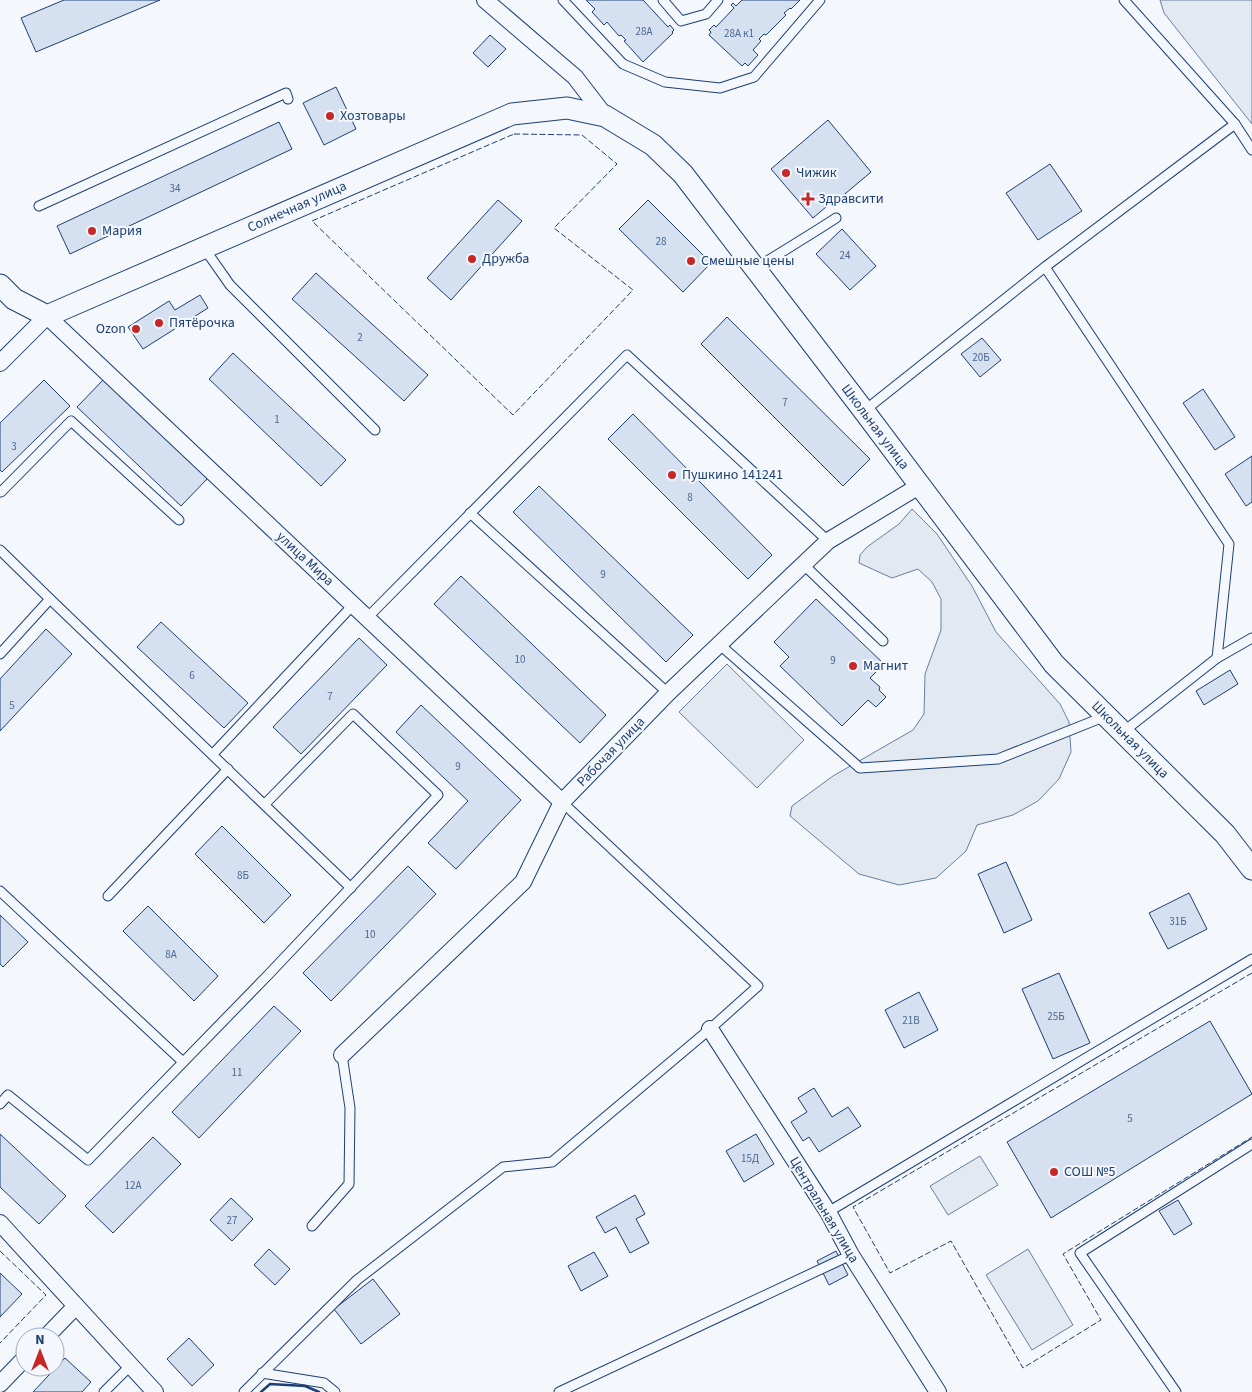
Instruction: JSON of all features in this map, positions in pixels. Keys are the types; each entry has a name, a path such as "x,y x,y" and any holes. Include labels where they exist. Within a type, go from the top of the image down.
{"street":[{"name":"Школьная улица","path":"485,0 575,77 605,116 653,146 683,174 1054,664 1225,834 1252,869"},
{"name":"Солнечная улица","path":"47,316 512,114 567,108 605,116"},
{"path":"0,285 14,299 47,316 0,363"},
{"name":"улица Мира","path":"47,316 562,802"},
{"name":"Рабочая улица","path":"342,1055 523,882 562,802 668,693 828,541 919,486"},
{"name":"Центральная улица","path":"710,1028 828,1212 851,1255 938,1392"},
{"path":"0,1223 155,1392"},
{"path":"56,1327 76,1306"},
{"path":"0,1384 15,1368"}],"lane":[{"path":"563,0 623,64 665,82 720,88 754,78 820,0"},
{"path":"663,0 681,21 706,14 718,0"},
{"path":"1124,0 1235,124 1252,150"},
{"path":"39,206 286,93 288,99"},
{"path":"864,411 1045,267 1235,124"},
{"path":"756,268 836,218"},
{"path":"204,248 230,285 375,430"},
{"path":"1045,267 1229,544 1217,658"},
{"path":"367,618 627,355 828,541"},
{"path":"0,492 71,421 179,520"},
{"path":"470,513 668,693"},
{"path":"0,550 351,888"},
{"path":"803,564 883,641"},
{"path":"0,654 50,599"},
{"path":"213,754 353,605"},
{"path":"1122,733 1217,658 1252,638"},
{"path":"720,644 860,768 998,759 1107,716"},
{"path":"0,1104 8,1095 88,1160 276,967 438,795 353,714 265,804"},
{"path":"108,896 228,769"},
{"path":"244,1392 357,1280 503,1167 552,1162 758,986 562,802"},
{"path":"0,891 183,1062"},
{"path":"828,1212 1252,959"},
{"path":"312,1226 350,1184 350,1108 342,1055"},
{"path":"1176,1392 1080,1253 1252,1144"},
{"path":"559,1392 851,1255"},
{"path":"104,1392 130,1366"},
{"path":"262,1373 324,1383 335,1392"}],"shaded area":[{"path":"1160,0 1252,0 1252,124 1164,13"},
{"path":"912,509 937,534 972,586 996,632 1060,704 1069,722 1071,752 1059,779 1038,801 1013,815 977,825 966,851 936,878 899,885 859,874 790,816 792,806 833,776 913,730 924,714 925,674 941,630 941,599 932,582 918,569 892,578 859,563 860,555 867,547 899,524"},
{"path":"727,664 804,740 757,788 679,712"},
{"path":"980,1156 998,1185 948,1215 930,1186"},
{"path":"1028,1249 1073,1325 1032,1350 986,1275"}],"building":[{"path":"64,0 160,0 36,52 21,18"},
{"path":"586,0 643,0 668,27 670,25 674,30 673,33 643,62 621,35 619,36 607,22 604,25 592,12 595,9"},
{"path":"742,0 800,0 784,13 786,15 766,35 764,34 759,39 761,41 753,50 758,55 748,66 745,63 742,66 709,35 711,32 709,30 714,25 716,27 734,8 731,5 733,3 736,6"},
{"path":"490,35 506,49 488,67 473,53"},
{"name":"Хозтовары","path":"336,87 356,129 324,145 303,103"},
{"path":"828,120 871,172 813,218 771,169"},
{"path":"279,122 292,149 70,254 57,226"},
{"path":"1050,164 1082,211 1038,240 1006,193"},
{"path":"498,200 522,221 451,300 427,278"},
{"path":"648,200 711,263 683,292 619,229"},
{"path":"842,229 876,266 850,290 816,254"},
{"path":"316,273 428,375 404,401 292,299"},
{"name":"Пятёрочка","path":"200,295 208,308 143,349 128,327 169,301 175,310"},
{"path":"727,317 870,459 843,486 701,344"},
{"path":"982,338 1001,360 980,377 961,354"},
{"path":"233,353 346,460 321,486 209,379"},
{"path":"104,379 208,478 181,506 77,407"},
{"path":"44,380 70,406 2,472 0,470 0,423"},
{"path":"1203,389 1235,437 1215,450 1183,403"},
{"path":"633,414 772,555 748,579 608,439"},
{"path":"1252,456 1252,502 1246,506 1225,474"},
{"path":"539,486 693,635 666,662 513,512"},
{"path":"461,576 606,715 580,743 434,604"},
{"path":"816,599 884,664 870,678 880,687 879,690 886,697 876,707 868,700 842,726 780,666 789,657 774,642"},
{"path":"161,622 248,703 224,728 137,647"},
{"path":"46,629 72,654 0,731 0,679"},
{"path":"359,638 387,665 301,754 273,727"},
{"path":"1230,670 1238,684 1204,705 1196,691"},
{"path":"421,705 521,800 456,869 428,843 468,801 396,732"},
{"path":"222,826 291,895 264,923 195,854"},
{"path":"1006,862 1032,920 1004,933 978,874"},
{"path":"408,866 436,894 331,1001 303,973"},
{"path":"1189,893 1207,929 1168,949 1149,913"},
{"path":"148,906 218,976 194,1001 123,931"},
{"path":"0,915 28,942 3,967 0,964"},
{"path":"1059,973 1090,1043 1053,1059 1022,989"},
{"path":"919,992 938,1030 904,1048 885,1010"},
{"path":"274,1006 301,1031 199,1138 172,1112"},
{"path":"1210,1021 1252,1094 1051,1218 1007,1142"},
{"path":"814,1088 832,1117 848,1107 861,1126 819,1152 809,1137 803,1141 791,1122 807,1112 798,1098"},
{"path":"0,1134 66,1196 39,1224 0,1187"},
{"path":"756,1134 774,1164 744,1182 726,1151"},
{"path":"153,1137 181,1164 113,1233 85,1206"},
{"path":"635,1195 645,1214 636,1219 649,1243 630,1253 616,1227 605,1233 596,1217"},
{"path":"231,1198 253,1219 232,1241 210,1220"},
{"path":"1178,1200 1192,1224 1174,1235 1159,1211"},
{"path":"269,1249 290,1269 275,1285 254,1265"},
{"path":"836,1251 848,1275 829,1285 817,1261"},
{"path":"594,1252 608,1276 581,1291 568,1266"},
{"path":"0,1273 22,1294 0,1317"},
{"path":"373,1279 400,1314 361,1344 334,1309"},
{"path":"189,1338 214,1365 192,1386 167,1359"},
{"path":"65,1358 91,1382 82,1392 33,1392 47,1377 65,1377"}],"fence":[{"path":"514,134 582,135 617,164 554,228 633,290 513,415 312,221 514,134"},
{"path":"1252,973 853,1207 890,1273 951,1241 1023,1368 1101,1320 1063,1254 1252,1137"},
{"path":"0,1251 46,1295 0,1343"}],"wall":[{"path":"261,1392 270,1384 305,1386 319,1392"}],"place":[{"name":"Хозтовары","path":"330,116"},
{"name":"Чижик","path":"786,173"},
{"name":"Здравсити","path":"808,199"},
{"name":"Мария","path":"92,231"},
{"name":"Дружба","path":"472,259"},
{"name":"Смешные цены","path":"691,261"},
{"name":"Пятёрочка","path":"159,323"},
{"name":"Ozon","path":"136,329"},
{"name":"Пушкино 141241","path":"672,475"},
{"name":"Магнит","path":"853,666"},
{"name":"СОШ №5","path":"1054,1172"}]}
